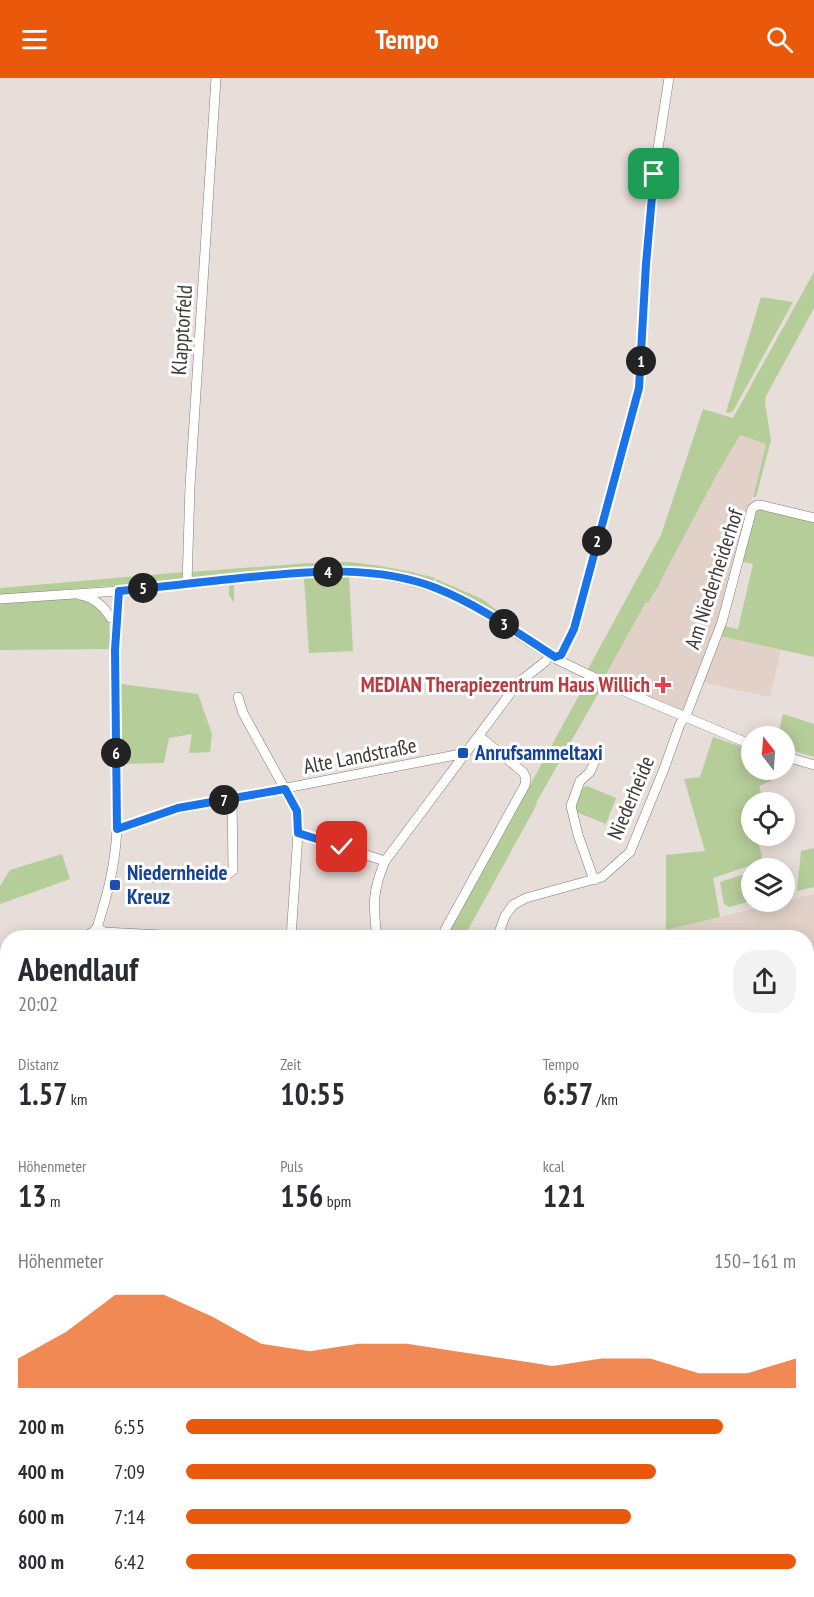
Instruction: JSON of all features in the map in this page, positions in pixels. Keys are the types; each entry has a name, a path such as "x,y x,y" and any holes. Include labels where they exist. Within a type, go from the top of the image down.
{"street":[{"name":"Klapptorfeld","path":"187,584 190,486 216,78"},
{"path":"376,930 373,910 374,892 385,861 518,683 550,659 561,655 574,629 639,388 654,174 669,78"},
{"name":"Am Niederheiderhof","path":"684,717 722,622 752,509 757,505 762,505 814,518"},
{"path":"0,599 114,591 308,572 371,573 404,579 435,588 469,603 498,620 550,659 741,740"},
{"path":"114,591 111,618 115,650"},
{"path":"100,930 97,928 111,880 116,854 117,829 114,591"},
{"path":"60,594 84,595 104,607 111,618"},
{"path":"238,697 243,713 297,811 298,833 292,930"},
{"name":"Niederheide","path":"500,930 505,916 513,905 526,898 602,877 630,852 684,717"},
{"path":"445,930 525,785 526,778 523,772 479,736"},
{"name":"Niederheide","path":"594,880 578,835 571,806 580,781 591,772 598,752"},
{"name":"Alte Landstraße","path":"117,829 178,808 466,753"},
{"path":"795,759 814,765"},
{"path":"155,878 227,875 233,870 232,799"},
{"path":"298,833 385,861"}],"shaded area":[{"path":"740,435 766,444 722,617 685,711 641,694 607,677 606,674 646,602 648,603 659,585"},
{"path":"720,636 781,650 770,697 702,682"},
{"path":"814,894 814,930 666,930 741,912 795,912 795,899"}],"green space":[{"path":"814,272 814,308 766,396 771,440 756,497 753,497 766,444 740,435 659,585 648,603 646,602 606,674 607,677 588,669 661,535 703,409 733,418"},
{"path":"761,297 793,302 733,411 728,413 726,412"},
{"path":"758,506 814,520 814,657 720,636 724,626 738,629 753,564 740,561 754,509"},
{"path":"349,562 393,568 435,578 432,583 396,573 358,568 191,578 190,572 310,563"},
{"path":"184,572 181,580 0,595 0,588"},
{"path":"314,575 366,576 414,585 461,602 490,620 458,603 428,591 389,581 349,576 353,651 309,653 304,578 234,584 234,603 229,595 229,587 235,582"},
{"path":"436,579 482,599 509,619 507,621 479,604 436,584"},
{"path":"79,599 101,608 109,622 110,649 0,650 0,603"},
{"path":"587,681 602,687 468,930 450,930"},
{"path":"121,684 198,694 212,734 210,752 189,753 192,734 169,738 164,763 122,764"},
{"path":"783,714 814,724 814,757 795,751 795,726 780,726"},
{"path":"713,737 741,747 741,780 772,780 759,786 761,792 741,792 741,846 759,846 762,858 741,858 741,869 713,878 720,917 666,930 666,855 705,851 684,779 700,777"},
{"path":"587,786 616,798 606,824 576,812 573,805 580,789"},
{"path":"814,848 814,887 797,891 801,851"},
{"path":"62,854 70,879 0,904 0,886 10,870"},
{"path":"741,875 741,904 729,907 724,904 720,882"}],"place":[{"name":"MEDIAN Therapiezentrum Haus Willich","path":"663,685"},
{"name":"Anrufsammeltaxi","path":"463,753"},
{"name":"Niedernheide Kreuz","path":"115,885"}],"route":[{"path":"342,847 298,833 297,811 285,789 178,808 117,829 115,650 119,591 308,572 371,573 435,588 469,603 555,657 561,655 574,629 639,388 654,174"}]}
